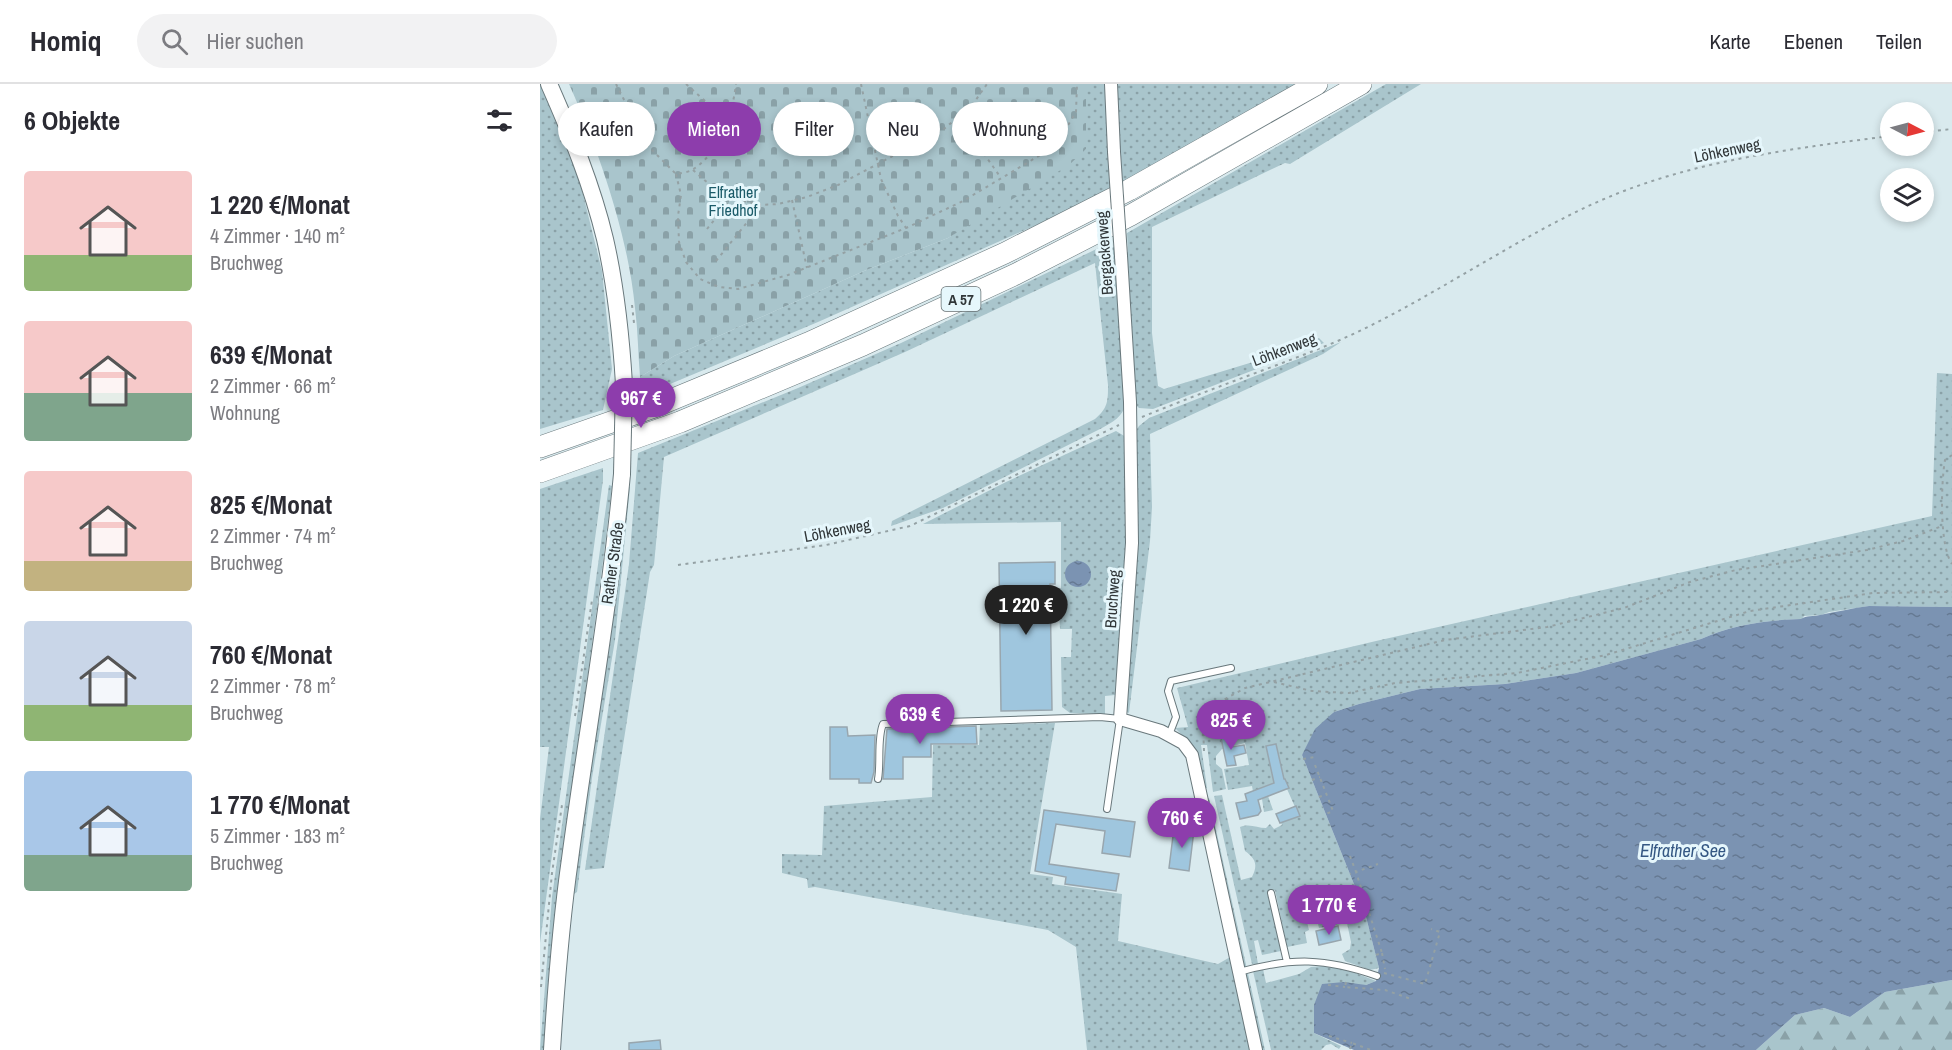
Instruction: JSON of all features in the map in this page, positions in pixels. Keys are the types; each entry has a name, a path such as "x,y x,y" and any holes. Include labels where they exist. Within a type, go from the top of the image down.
{"highway":[{"name":"A 57","path":"540,447 654,407 786,352 1005,254 1129,190 1317,84"},
{"name":"A 57","path":"540,472 680,422 863,345 1016,274 1131,215 1361,84"}],"main road":[{"name":"Rather Straße","path":"549,84 587,177 605,238 619,314 624,384 622,474 614,550 570,860 552,1050"}],"street":[{"name":"Bergackerweg","path":"1111,84 1130,421"},
{"name":"Bruchweg","path":"1120,719 1132,543 1130,421"},
{"path":"1120,719 1161,731 1184,743 1192,755 1256,1050"}],"lane":[{"path":"1169,735 1176,717 1168,691 1171,681 1231,668"},
{"path":"878,779 881,763 880,730 883,724 1100,717 1120,719 1107,809"},
{"path":"1271,893 1287,962"},
{"path":"1239,972 1287,962 1321,961 1377,974"}],"path":[{"path":"616,84 647,145 676,174 681,195 678,216 679,242 686,262 700,279 719,287 738,289 765,283 807,268 906,228 963,201 1042,154 1062,135 1076,112 1077,84"},
{"path":"686,84 706,102"},
{"path":"732,102 736,84"},
{"path":"861,84 876,164 898,216 906,228"},
{"path":"974,102 987,84"},
{"path":"693,170 717,191 732,198 761,205 792,200 838,185 944,129 952,122"},
{"path":"1934,131 1952,129"},
{"name":"Löhkenweg","path":"678,565 826,546 910,526 1130,421 1339,341 1382,320 1554,224 1630,189 1685,171 1742,157 1880,137"},
{"path":"676,174 693,170 706,156"},
{"path":"986,156 1001,178"},
{"path":"707,229 732,198"},
{"path":"792,200 807,268"},
{"path":"716,261 761,205"},
{"path":"1952,454 1945,460 1943,470 1942,526 1949,560 1952,564"},
{"path":"1204,751 1203,724 1220,702 1245,688 1445,640 1547,627 1624,608 1690,582 1736,570 1868,550 1904,541 1942,526"},
{"path":"1271,681 1312,691 1349,693 1395,683 1517,674 1606,655 1750,611 1873,593 1952,592"},
{"path":"1303,759 1315,757"},
{"path":"1315,765 1334,813 1326,814"},
{"path":"1312,780 1320,777"},
{"path":"1319,797 1327,794"},
{"path":"1350,856 1382,953 1385,969"},
{"path":"1350,874 1378,864"},
{"path":"1377,974 1425,984 1440,932 1431,929"},
{"path":"1376,955 1382,953"},
{"path":"1346,982 1346,987"},
{"path":"1361,988 1362,984"},
{"path":"1328,985 1385,990 1411,999"},
{"path":"1329,1036 1371,1050"},
{"path":"1350,1048 1352,1044"}],"green space":[{"path":"540,84 558,127 558,156 570,156 578,174 602,271 612,369 603,410 540,429"},
{"name":"Elfrather Friedhof","path":"569,84 1086,84 1086,149 1069,165 948,238 864,271 674,356 640,377 637,325 626,252 611,194 598,156 655,156 655,102 576,102"},
{"path":"1086,84 1297,84 1097,198 818,322 639,397 640,377 674,356 864,271 948,238 1086,149"},
{"path":"1386,84 1421,84 1290,164 1285,163 1152,227 1152,333 1158,386 1164,389 1253,362 1319,338 1324,343 1153,409 1139,408 1136,405 1125,252 1128,252 1127,233"},
{"path":"1109,243 1112,247 1116,247 1126,404 1120,416 1102,428 943,508 891,526 892,521 1095,419 1105,408 1108,385 1095,263 905,352 664,457 654,565 650,572 604,868 585,870 629,564 638,453 901,343"},
{"path":"1341,342 1323,354 1150,434 1152,507 1150,541 1129,713 1127,712 1125,698 1135,432 1149,418"},
{"path":"1937,373 1952,374 1952,607 1869,606 1804,616 1802,619 1750,624 1576,673 1505,684 1420,689 1334,712 1302,755 1364,909 1379,968 1370,970 1345,961 1342,954 1350,949 1351,942 1347,923 1319,928 1315,911 1305,914 1309,930 1305,932 1307,943 1287,947 1275,890 1268,892 1281,951 1262,955 1258,940 1254,941 1258,964 1252,964 1214,796 1222,795 1241,880 1252,877 1255,866 1252,857 1245,851 1240,827 1266,828 1270,824 1274,829 1282,825 1278,814 1295,807 1287,789 1268,796 1273,810 1264,812 1262,799 1254,797 1252,786 1228,790 1224,769 1249,765 1245,743 1222,749 1216,756 1216,764 1222,769 1226,789 1213,792 1207,745 1201,745 1207,788 1202,789 1194,747 1175,728 1188,727 1177,688 1932,516"},
{"path":"1116,431 1126,437 1127,550 1115,695 1105,696 1105,714 1070,713 1062,707 1061,657 1071,657 1072,629 1060,629 1058,589 1061,588 1061,522 923,524 1006,482"},
{"path":"603,468 540,943 540,819 549,747 540,747 540,489"},
{"path":"609,485 612,486 602,567 554,919 544,1050 540,1050 552,897"},
{"path":"627,487 630,487 615,640 592,778 577,892 574,894 572,890"},
{"path":"1055,723 1030,874 1053,877 1052,884 1122,894 1118,941 1218,964 1232,956 1251,1050 1087,1050 1076,947 1048,930 815,887 808,888 807,879 782,873 782,854 822,855 824,806 932,797 933,745 979,745 980,725"},
{"path":"1209,798 1265,1050 1260,1050 1204,799"},
{"path":"1311,967 1343,968 1376,981 1366,985 1314,1033 1341,1046 1339,1049 1331,1044 1321,1050 1271,1050 1253,971 1263,969 1266,983 1299,974"},
{"path":"1952,980 1952,1050 1756,1050 1795,1015 1824,1008 1850,1017 1885,992"}],"water":[{"path":"1078,561 1087,565 1091,574 1087,583 1078,587 1069,583 1065,574 1069,565"},
{"name":"Elfrather See","path":"1869,606 1952,607 1952,980 1885,992 1850,1017 1824,1008 1795,1015 1756,1050 1354,1050 1314,1033 1314,1005 1322,984 1344,982 1366,985 1376,981 1379,968 1364,909 1302,755 1315,729 1334,712 1420,689 1505,684 1576,673 1737,627 1801,619"}],"building":[{"path":"1055,562 1055,584 1050,584 1052,710 1001,711 999,563"},
{"path":"976,726 977,744 931,744 931,757 903,757 903,779 883,779 887,729"},
{"path":"830,727 847,727 848,736 875,735 874,772 871,783 859,783 859,779 830,779"},
{"path":"1229,736 1232,747 1244,745 1246,753 1234,756 1236,765 1227,766 1221,738"},
{"path":"1276,744 1284,779 1289,788 1258,800 1261,811 1258,815 1240,819 1236,803 1247,801 1245,794 1274,783 1266,746"},
{"path":"1296,806 1300,816 1280,823 1276,814"},
{"path":"1044,810 1135,822 1130,857 1102,853 1105,831 1056,824 1049,864 1119,874 1116,891 1065,884 1066,877 1035,871"},
{"path":"1174,828 1194,830 1189,871 1169,868"},
{"path":"1338,926 1341,940 1319,945 1316,931"},
{"path":"660,1040 661,1050 629,1050 629,1043"}]}
